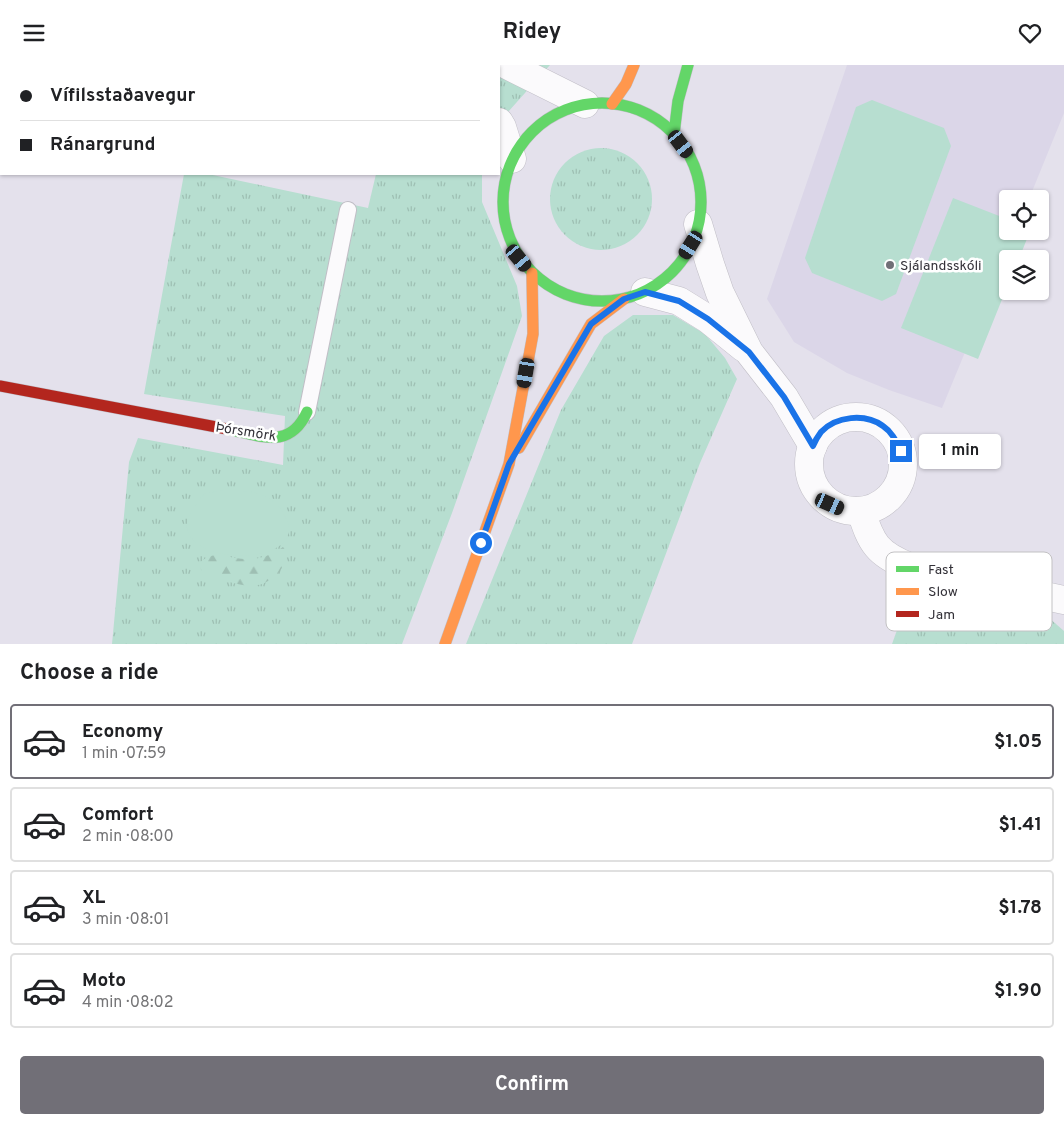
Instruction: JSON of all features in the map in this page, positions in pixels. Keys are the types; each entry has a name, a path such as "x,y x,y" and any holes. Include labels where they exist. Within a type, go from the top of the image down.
{"street":[{"path":"507,65 585,104"},
{"path":"612,104 626,84 634,65"},
{"path":"674,134 678,101 688,65"},
{"path":"509,464 591,324 634,295 664,280 679,264 691,245 698,224 701,200 697,176 688,153 674,134 656,119 635,109 612,104 585,104 560,112 541,124 524,140 512,159 506,179 502,199 504,219 510,239 519,258 532,273 548,286 575,297 604,302 634,295 679,301 708,319 749,352"},
{"path":"500,124 512,159"},
{"path":"698,224 720,293 749,352 784,397 813,446"},
{"path":"446,644 509,464 533,335 532,273"},
{"name":"Þórsmörk","path":"0,386 278,438 286,436 299,427 307,412"},
{"path":"850,417 867,419 882,425 894,436 901,451 903,467 899,483 890,497 877,506 861,511 845,510 830,504 818,493 811,478 809,462 813,446 821,432 834,422 850,417"},
{"path":"861,511 869,536 886,554"}],"lane":[{"name":"Þórsmörk","path":"307,412 348,210"}],"shaded area":[{"name":"Sjálandsskóli","path":"847,65 1064,65 1064,113 1033,190 999,190 999,240 1011,240 1007,250 999,250 999,270 942,408 847,373 794,342 767,299"}],"green space":[{"path":"500,65 550,65 500,121"},
{"path":"872,100 944,128 951,146 896,294 882,301 812,273 805,258 856,107"},
{"path":"601,148 621,152 637,163 648,179 652,199 648,219 637,235 621,246 601,250 581,246 565,235 554,219 550,199 554,179 565,163 581,152"},
{"path":"184,175 213,175 368,208 376,175 482,175 482,202 517,286 522,316 452,513 402,644 112,644 129,462 138,438 283,465 285,416 144,394"},
{"path":"953,198 999,216 999,240 1026,240 1023,250 999,250 999,300 1002,300 978,359 901,328"},
{"path":"633,315 673,315 705,334 725,358 737,379 700,463 632,644 466,644 561,410 604,336"},
{"path":"218,491 253,492 261,494 275,503 281,510 289,528 284,542 270,551 251,555 230,555 210,550 194,541 187,528 188,518 204,494"},
{"path":"283,547 286,555 281,569 273,578 262,584 239,584 223,580 201,570 200,563 211,556 221,555 239,559 255,559 270,555"},
{"path":"1052,620 1064,631 1064,644 892,644 897,631 1052,631"}],"traffic: fast":[{"path":"674,134 678,101 688,65"},
{"path":"602,103 631,107 649,115 672,132 689,155 697,173 701,202 697,231 689,249 672,272 649,289 631,297 602,301 573,297 555,289 532,272 515,249 507,231 503,202 507,173 515,155 532,132 555,115 573,107 602,103"},
{"path":"227,429 262,437 282,436 292,432 300,424 307,412"}],"traffic: slow":[{"path":"612,104 626,84 634,65"},
{"path":"445,644 509,464 533,334 532,273"},
{"path":"519,448 591,324 624,299"}],"traffic: jam":[{"path":"0,386 227,429"}],"place":[{"name":"Sjálandsskóli","path":"890,265"}],"route":[{"path":"481,543 509,464 591,324 624,299 645,292 679,301 708,319 749,352 784,397 813,446 821,432 834,422 850,417 867,419 882,425 894,436 901,451"}]}
